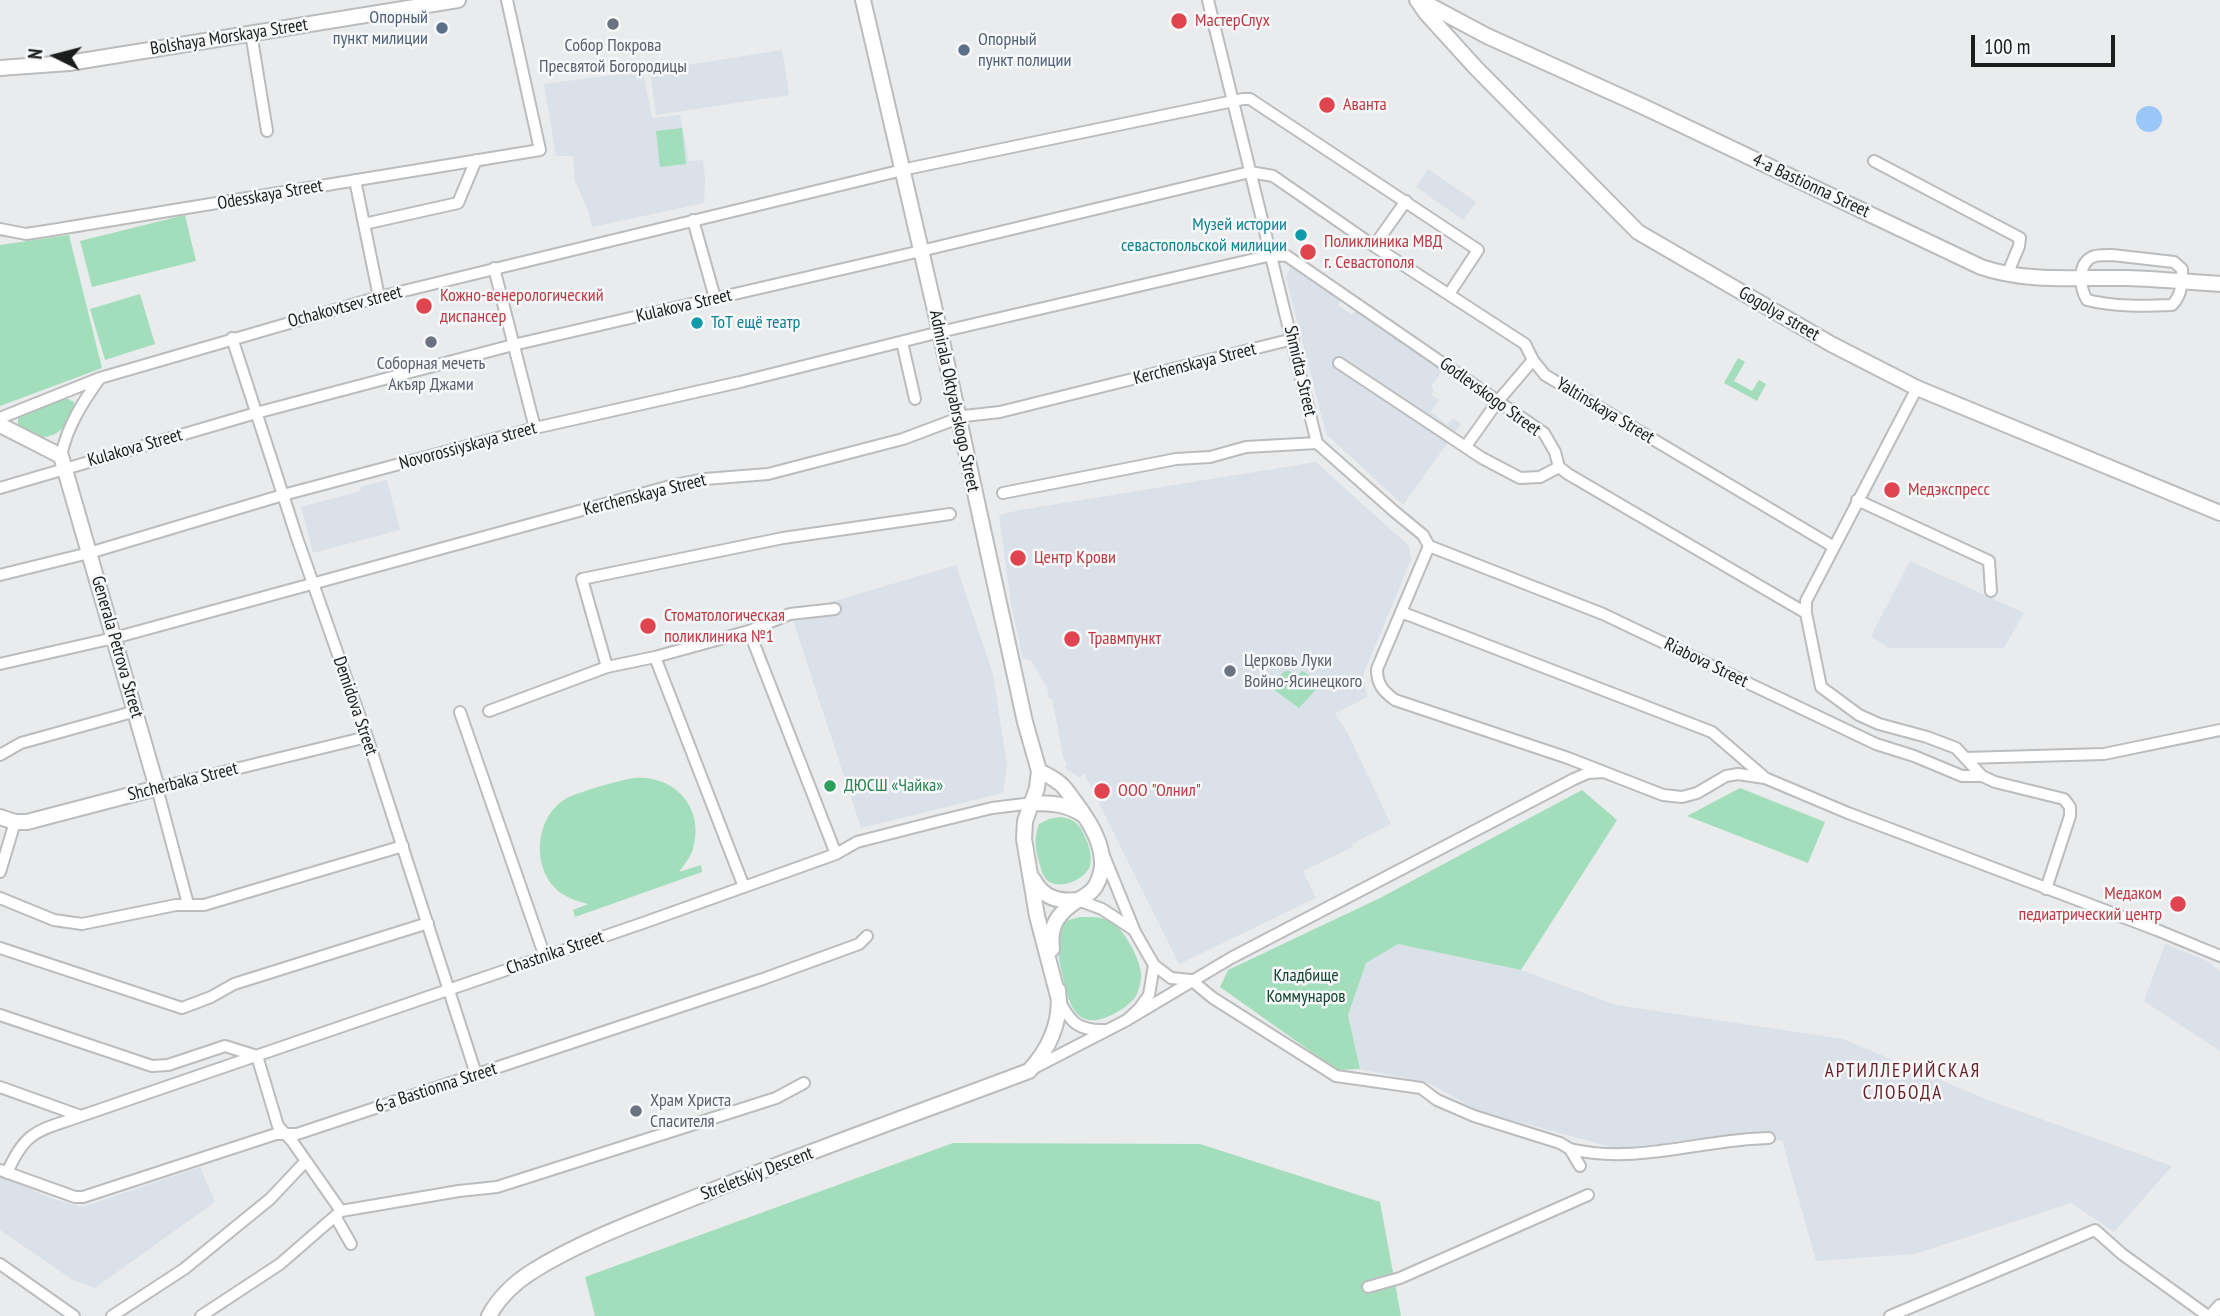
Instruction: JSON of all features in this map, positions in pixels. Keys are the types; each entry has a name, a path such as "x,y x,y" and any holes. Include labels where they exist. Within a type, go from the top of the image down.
{"main road":[{"name":"Bolshaya Morskaya Street","path":"0,68 69,63 458,0"},
{"name":"Admirala Oktyabrskogo Street","path":"863,0 1038,771 1033,803"},
{"name":"Gogolya street","path":"1417,0 1476,68 1638,232 1831,344 1917,388 2131,482 2220,513"},
{"name":"4-a Bastionna Street","path":"1424,0 1487,36 1642,106 1981,267 2023,277 2220,284"},
{"path":"0,425 63,463"},
{"name":"Generala Petrova Street","path":"63,463 157,788"},
{"path":"1038,771 1060,783 1086,817 1101,848 1100,876 1092,891 1065,908 1052,930 1051,946 1059,1000"},
{"name":"Shcherbaka Street","path":"0,817 15,822 27,822 157,788"},
{"path":"1059,1000 1037,916 1024,829 1033,803 1055,803 1086,817"},
{"path":"1030,872 1037,886 1048,896 1063,901 1078,900"},
{"name":"Streletskiy Descent","path":"489,1316 496,1303 513,1285 534,1270 593,1240 734,1182 1028,1070 1041,1058 1055,1031 1059,1000"}],"street":[{"name":"Odesskaya Street","path":"0,229 26,234 540,150 507,0"},
{"name":"Shmidta Street","path":"1208,0 1317,443"},
{"path":"251,33 267,131"},
{"path":"1232,101 1250,99 1478,250 1449,294"},
{"name":"Ochakovtsev street","path":"0,418 100,378 379,297 901,171 1232,101"},
{"path":"364,224 458,203 476,160"},
{"path":"1874,161 2020,238 2020,246 2007,275"},
{"name":"Yaltinskaya Street","path":"1250,172 1273,177 1525,344 1545,375 1834,547"},
{"name":"Kulakova Street","path":"0,488 63,463 513,345 1250,172"},
{"path":"355,180 379,297"},
{"path":"1374,246 1405,201"},
{"path":"693,220 715,298"},
{"name":"Novorossiyskaya street","path":"0,575 89,553 283,495 535,428 1272,255"},
{"name":"Godlevskogo Street","path":"1272,255 1287,256 1544,433 1555,452 1559,467"},
{"path":"2094,256 2135,256 2174,262 2182,269 2179,298 2172,305 2129,305 2087,300 2081,290 2081,278 2087,260 2094,256"},
{"path":"494,268 535,428"},
{"name":"Demidova Street","path":"232,338 367,737 476,1074"},
{"name":"Kerchenskaya Street","path":"0,664 114,638 674,485 705,479 768,474 903,439 958,417 1000,412 1293,340"},
{"path":"902,342 915,399"},
{"path":"1466,446 1533,360"},
{"path":"1339,363 1482,458 1520,478 1540,477 1559,467 1806,613"},
{"path":"63,463 65,437 83,402 100,378"},
{"path":"1806,613 1806,601 1917,388"},
{"path":"1003,493 1176,459 1210,457 1246,447 1317,443 1423,535 1429,546 1377,669 1382,690 1400,703 1568,758 1663,795 1682,797 1697,793 1726,776 1738,774 1765,778 1848,813 2220,956"},
{"path":"1857,500 1989,561 1991,591"},
{"path":"607,667 582,579 783,538 950,514"},
{"name":"Riabova Street","path":"1429,546 1603,614 1876,744 1962,776 1982,776"},
{"path":"489,711 607,667 749,631 790,614 835,609"},
{"path":"1401,612 1712,732 1765,778"},
{"name":"Riabova Street","path":"1806,613 1821,688 1860,715 1879,724 1955,748 1982,776 1995,782 2060,797 2067,803 2071,812 2046,889"},
{"path":"749,631 836,854"},
{"path":"654,657 744,887"},
{"path":"0,755 21,743 136,711"},
{"path":"460,712 545,957"},
{"path":"1965,758 2104,754 2220,730"},
{"name":"Shcherbaka Street","path":"157,788 367,737"},
{"path":"1568,758 1578,769 1574,779"},
{"path":"1028,1070 1127,1020 1191,980 1574,779 1605,772"},
{"name":"Generala Petrova Street","path":"157,788 188,904"},
{"name":"Chastnika Street","path":"4,1171 22,1144 33,1134 81,1115 744,887 836,854 857,842 992,808 1033,803"},
{"path":"0,872 15,822"},
{"path":"0,898 54,920 82,924 188,904 204,905 403,846"},
{"path":"1101,848 1135,932 1154,965 1171,978 1191,980 1213,998 1336,1076 1421,1088 1452,1107 1474,1116 1591,1154 1619,1155 1740,1139 1769,1139"},
{"path":"1078,900 1110,913 1135,932"},
{"path":"0,948 182,1008 211,997 234,984 428,923"},
{"name":"6-a Bastionna Street","path":"4,1171 75,1197 83,1197 276,1134 297,1133 775,975 859,944 867,936"},
{"path":"1127,1020 1149,995 1154,965"},
{"path":"1059,1000 1071,1021 1079,1026 1090,1030 1108,1030"},
{"path":"0,1014 152,1066 167,1065 225,1046 257,1056 278,1126 286,1133 338,1213 351,1244"},
{"path":"201,1316 280,1264 338,1213 459,1191 497,1187 776,1098 804,1083"},
{"path":"0,1087 81,1115"},
{"path":"1570,1149 1580,1166"},
{"path":"112,1316 184,1269 270,1199 305,1162"},
{"path":"1368,1287 1400,1278 1588,1195"},
{"path":"1890,1316 2095,1230 2122,1254 2210,1316 2220,1306"},
{"path":"0,1264 74,1316"}],"shaded area":[{"path":"782,50 789,95 656,115 650,71"},
{"path":"643,71 652,118 680,115 689,161 703,160 704,203 592,227 588,210 575,181 573,156 556,156 544,84"},
{"path":"1428,169 1476,202 1463,220 1416,187"},
{"path":"1291,266 1340,301 1338,305 1352,315 1357,310 1443,370 1431,387 1434,390 1431,395 1439,400 1431,412 1447,425 1453,418 1461,424 1403,505 1326,434 1286,277"},
{"path":"1316,462 1409,546 1411,560 1363,675 1367,697 1335,713 1347,732 1391,824 1352,844 1353,847 1303,871 1316,898 1179,964 1084,773 1080,778 1065,768 1067,764 1052,699 1049,699 1047,688 1031,660 1023,659 1011,603 999,515"},
{"path":"387,480 400,530 313,553 301,507 361,491 360,487"},
{"path":"1910,561 2024,613 2004,648 1889,648 1871,636"},
{"path":"956,565 993,674 1007,765 1003,793 861,828 791,614"},
{"path":"1398,944 1521,970 1616,1005 1843,1039 1988,1100 2172,1166 2114,1232 2071,1203 1915,1254 1816,1261 1782,1140 1613,1158 1611,1147 1479,1111 1429,1083 1360,1069 1348,1015 1366,962"},
{"path":"2165,944 2207,961 2220,971 2220,1051 2144,1001"},
{"path":"200,1167 215,1202 95,1288 73,1280 0,1230 0,1175 50,1198 83,1207"}],"green space":[{"path":"682,128 686,164 660,167 656,131"},
{"path":"185,215 196,261 92,287 80,241"},
{"path":"69,235 102,368 0,406 0,245"},
{"path":"140,294 155,344 105,360 90,309"},
{"path":"1738,358 1745,362 1734,381 1752,391 1759,380 1766,384 1757,401 1724,383"},
{"path":"66,398 74,402 73,414 57,433 41,437 18,429 18,417"},
{"path":"1285,671 1296,676 1303,671 1321,684 1299,708 1269,686"},
{"path":"634,778 662,782 683,797 695,820 696,834 692,852 679,872 701,865 702,872 575,917 573,910 588,904 562,894 547,878 540,853 543,828 557,806 567,798"},
{"path":"1740,788 1825,822 1808,863 1687,816"},
{"name":"Кладбище Коммунаров","path":"1582,790 1617,820 1521,970 1398,944 1366,963 1348,1015 1360,1069 1337,1070 1220,987 1228,970 1380,898"},
{"path":"1060,817 1070,819 1079,826 1089,845 1091,860 1083,876 1065,884 1053,884 1042,872 1036,834 1039,824"},
{"path":"1080,917 1104,919 1113,923 1134,950 1140,966 1141,981 1133,1000 1117,1012 1098,1020 1084,1019 1073,1009 1060,963 1058,948 1065,921"},
{"path":"953,1143 1200,1144 1380,1202 1401,1316 595,1316 585,1277"}],"water":[{"path":"2149,106 2159,109 2162,119 2159,129 2149,132 2139,129 2136,119 2139,109"}],"place":[{"name":"МастерСлух","path":"1179,21"},
{"name":"Собор Покрова Пресвятой Богородицы","path":"613,24"},
{"name":"Опорный пункт милиции","path":"442,28"},
{"name":"Опорный пункт полиции","path":"964,50"},
{"name":"Аванта","path":"1327,105"},
{"name":"Музей истории севастопольской милиции","path":"1301,235"},
{"name":"Поликлиника МВД г. Севастополя","path":"1308,252"},
{"name":"Кожно-венерологический диспансер","path":"424,306"},
{"name":"ТоТ ещё театр","path":"697,323"},
{"name":"Соборная мечеть Акъяр Джами","path":"431,342"},
{"name":"Медэкспресс","path":"1892,490"},
{"name":"Центр Крови","path":"1018,558"},
{"name":"Стоматологическая поликлиника №1","path":"648,626"},
{"name":"Травмпункт","path":"1072,639"},
{"name":"Церковь Луки Войно-Ясинецкого","path":"1230,671"},
{"name":"ДЮСШ «Чайка»","path":"830,786"},
{"name":"ООО \"Олнил\"","path":"1102,791"},
{"name":"Медаком педиатрический центр","path":"2178,904"},
{"name":"Храм Христа Спасителя","path":"636,1111"}],"district":[{"name":"АРТИЛЛЕРИЙСКАЯ СЛОБОДА","path":"1903,1083"}]}
